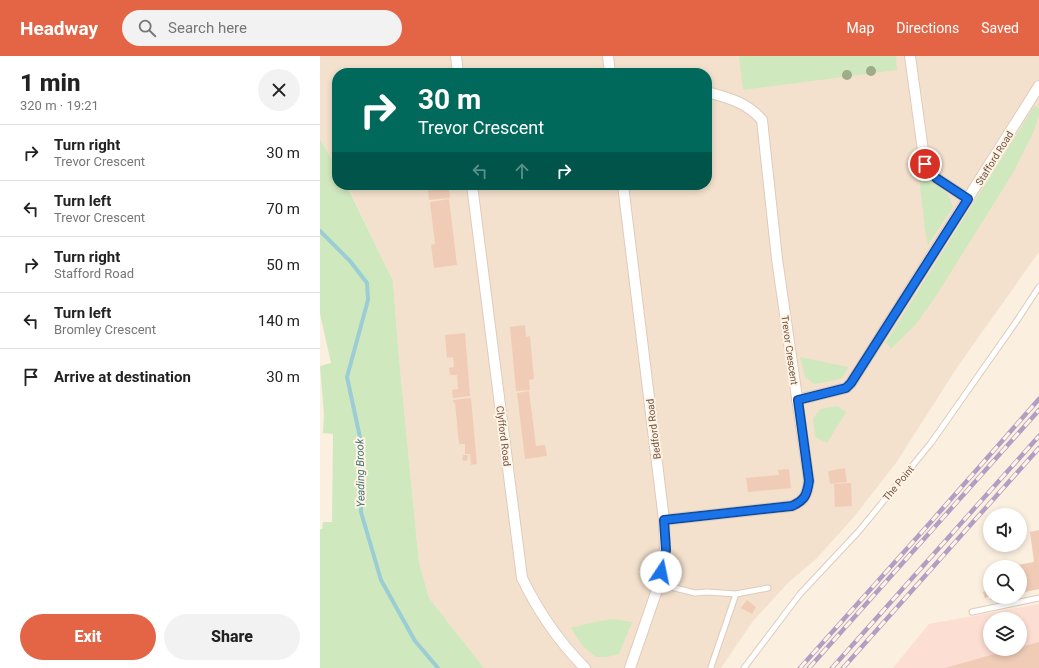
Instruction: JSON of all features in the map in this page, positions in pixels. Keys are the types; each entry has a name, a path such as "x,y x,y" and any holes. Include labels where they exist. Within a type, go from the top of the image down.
{"street":[{"path":"456,56 457,68"},
{"path":"608,56 609,68"},
{"path":"910,56 925,164 936,178 968,199"},
{"name":"Stafford Road","path":"798,400 846,388 851,383 1039,86"},
{"name":"Trevor Crescent","path":"664,520 792,506 801,502 807,492 809,481 777,259 762,120 755,112 745,105 730,98 712,93"},
{"name":"Clyfford Road","path":"473,190 522,578 533,601 558,637 568,651 585,668"},
{"name":"Bedford Road","path":"624,190 664,520 666,550 659,584 630,668"}],"lane":[{"name":"The Point","path":"744,668 800,594 859,531 932,443 1039,287"},
{"path":"659,584 695,593 707,592 736,594 768,588"},
{"path":"711,667 736,594"},
{"path":"972,612 1039,598"}],"shaded area":[{"path":"320,56 1039,56 1039,252 958,366 896,463 853,518 817,558 788,583 753,621 721,668 484,668 429,598 419,562 393,281 349,190 712,190 712,68 332,68 332,159 320,139"},
{"path":"1039,604 1039,668 893,668 929,624 983,614 983,656 1027,656 1027,612 995,612"}],"green space":[{"path":"739,56 896,56 897,70 743,90"},
{"path":"1035,105 1039,108 1039,115 1034,131 1013,173 936,296 916,324 891,349 886,342"},
{"path":"320,139 332,159 332,190 349,190 393,281 419,562 429,598 484,668 320,668 320,529 322,529 323,522 332,522 333,434 323,433 324,414 320,366 331,363 320,314"},
{"path":"918,169 944,190 953,207 928,245 925,229"},
{"path":"800,357 848,367 842,378 814,384 805,377"},
{"path":"837,406 846,412 827,443 815,437 813,419 820,409"},
{"path":"613,619 632,622 619,654 607,657 596,657 582,645 571,628 594,622"}],"building":[{"path":"428,190 449,190 450,198 429,200"},
{"path":"449,199 457,265 434,268 431,245 435,244 430,202"},
{"path":"525,325 526,337 530,336 534,379 529,380 530,390 516,391 510,327"},
{"path":"465,333 470,396 453,398 452,390 458,389 457,375 450,375 449,368 454,367 453,357 447,358 445,335"},
{"path":"529,391 536,446 545,445 547,456 525,459 517,393"},
{"path":"471,398 477,464 471,465 470,454 465,454 465,444 459,444 455,403 454,404 453,400"},
{"path":"463,455 468,455 467,461 462,460"},
{"path":"845,468 847,482 830,484 828,471"},
{"path":"789,469 791,488 748,492 746,478 779,475 778,470"},
{"path":"851,483 852,506 835,507 834,484"},
{"path":"1039,530 1039,589 1027,592 1027,563 1034,562 1030,532"},
{"path":"747,600 756,607 752,614 741,608"},
{"path":"1039,642 1039,668 945,668 987,656 1027,656 1027,645"}],"waterway":[{"name":"Yeading Brook","path":"320,231 350,261 367,283 368,300 347,377 361,442 361,512 381,580 415,641 438,668"}],"railway":[{"path":"800,668 1039,399"},
{"path":"809,668 1039,410"},
{"path":"832,668 1039,436"},
{"path":"843,668 1039,448"}],"route":[{"path":"661,572 666,550 664,520 792,506 801,502 807,492 809,481 798,400 846,388 851,383 968,199 936,178 925,164"}]}
